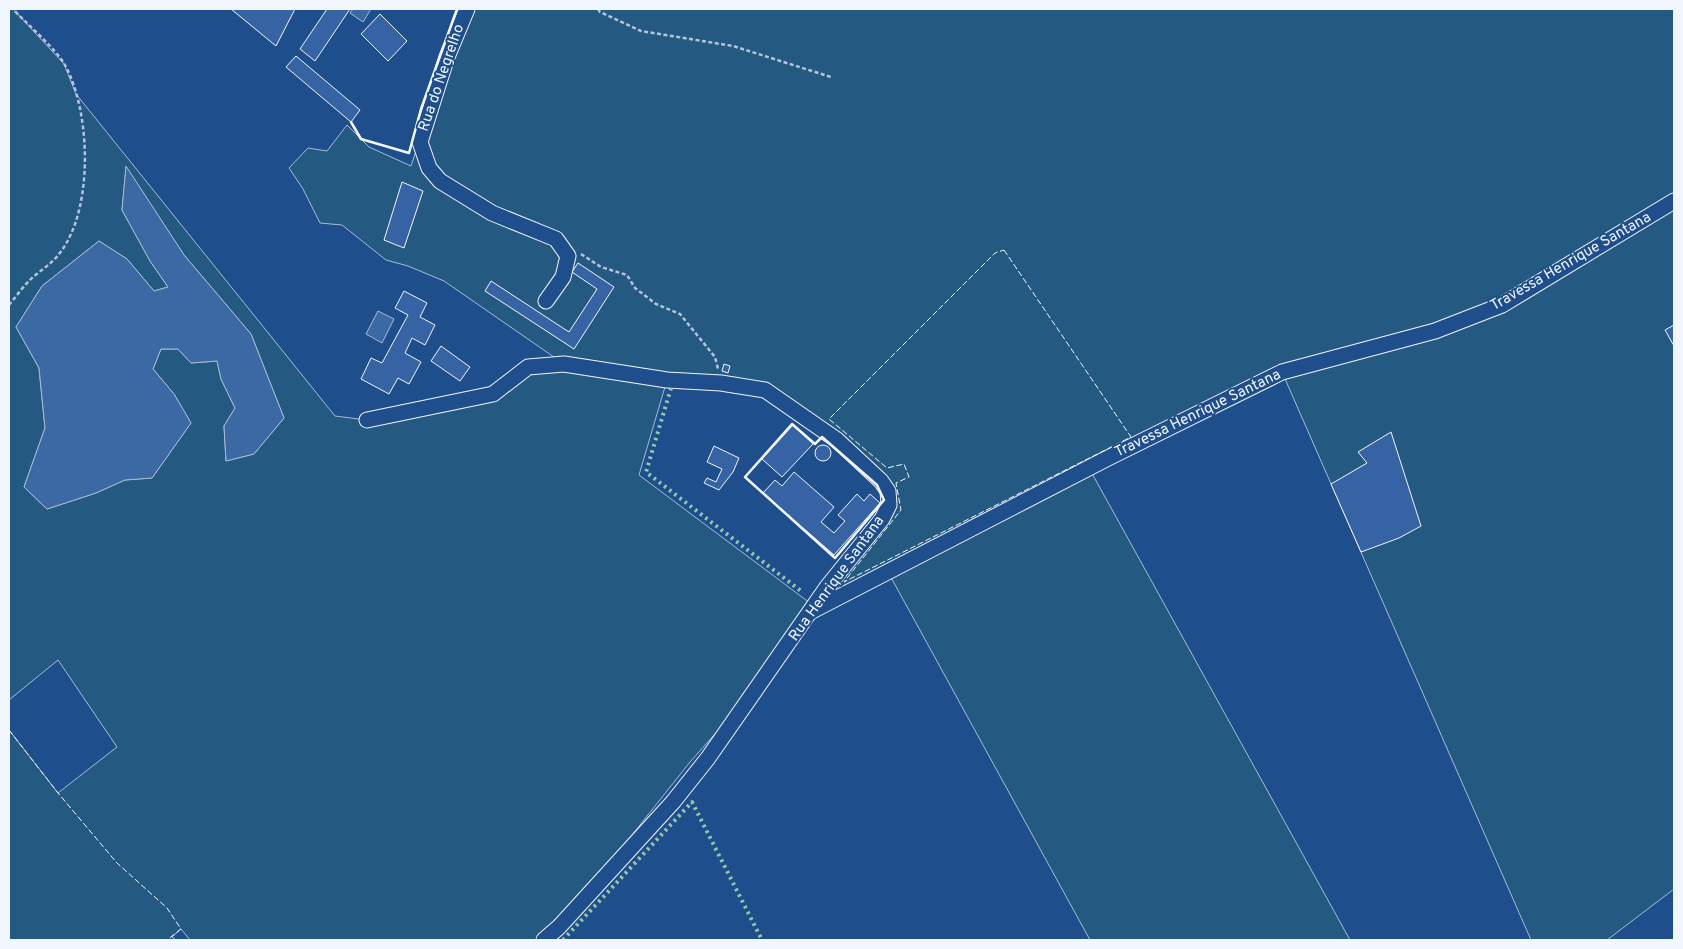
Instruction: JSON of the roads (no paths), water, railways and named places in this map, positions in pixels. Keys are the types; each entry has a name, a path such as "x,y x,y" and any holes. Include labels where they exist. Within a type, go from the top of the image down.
{"street":[{"name":"Rua do Negrelho","path":"467,9 447,57 420,142 429,168 440,181 492,213 556,239 568,256 563,277 546,301"},
{"name":"Travessa Henrique Santana","path":"810,612 1108,458 1282,372 1435,331 1502,305 1674,201"},
{"name":"Rua Henrique Santana","path":"367,420 492,394 528,367 564,364 667,380 721,383 765,390 837,440 881,481 888,491 889,505 882,518 827,588 714,750 674,802 559,927 544,940"}]}
